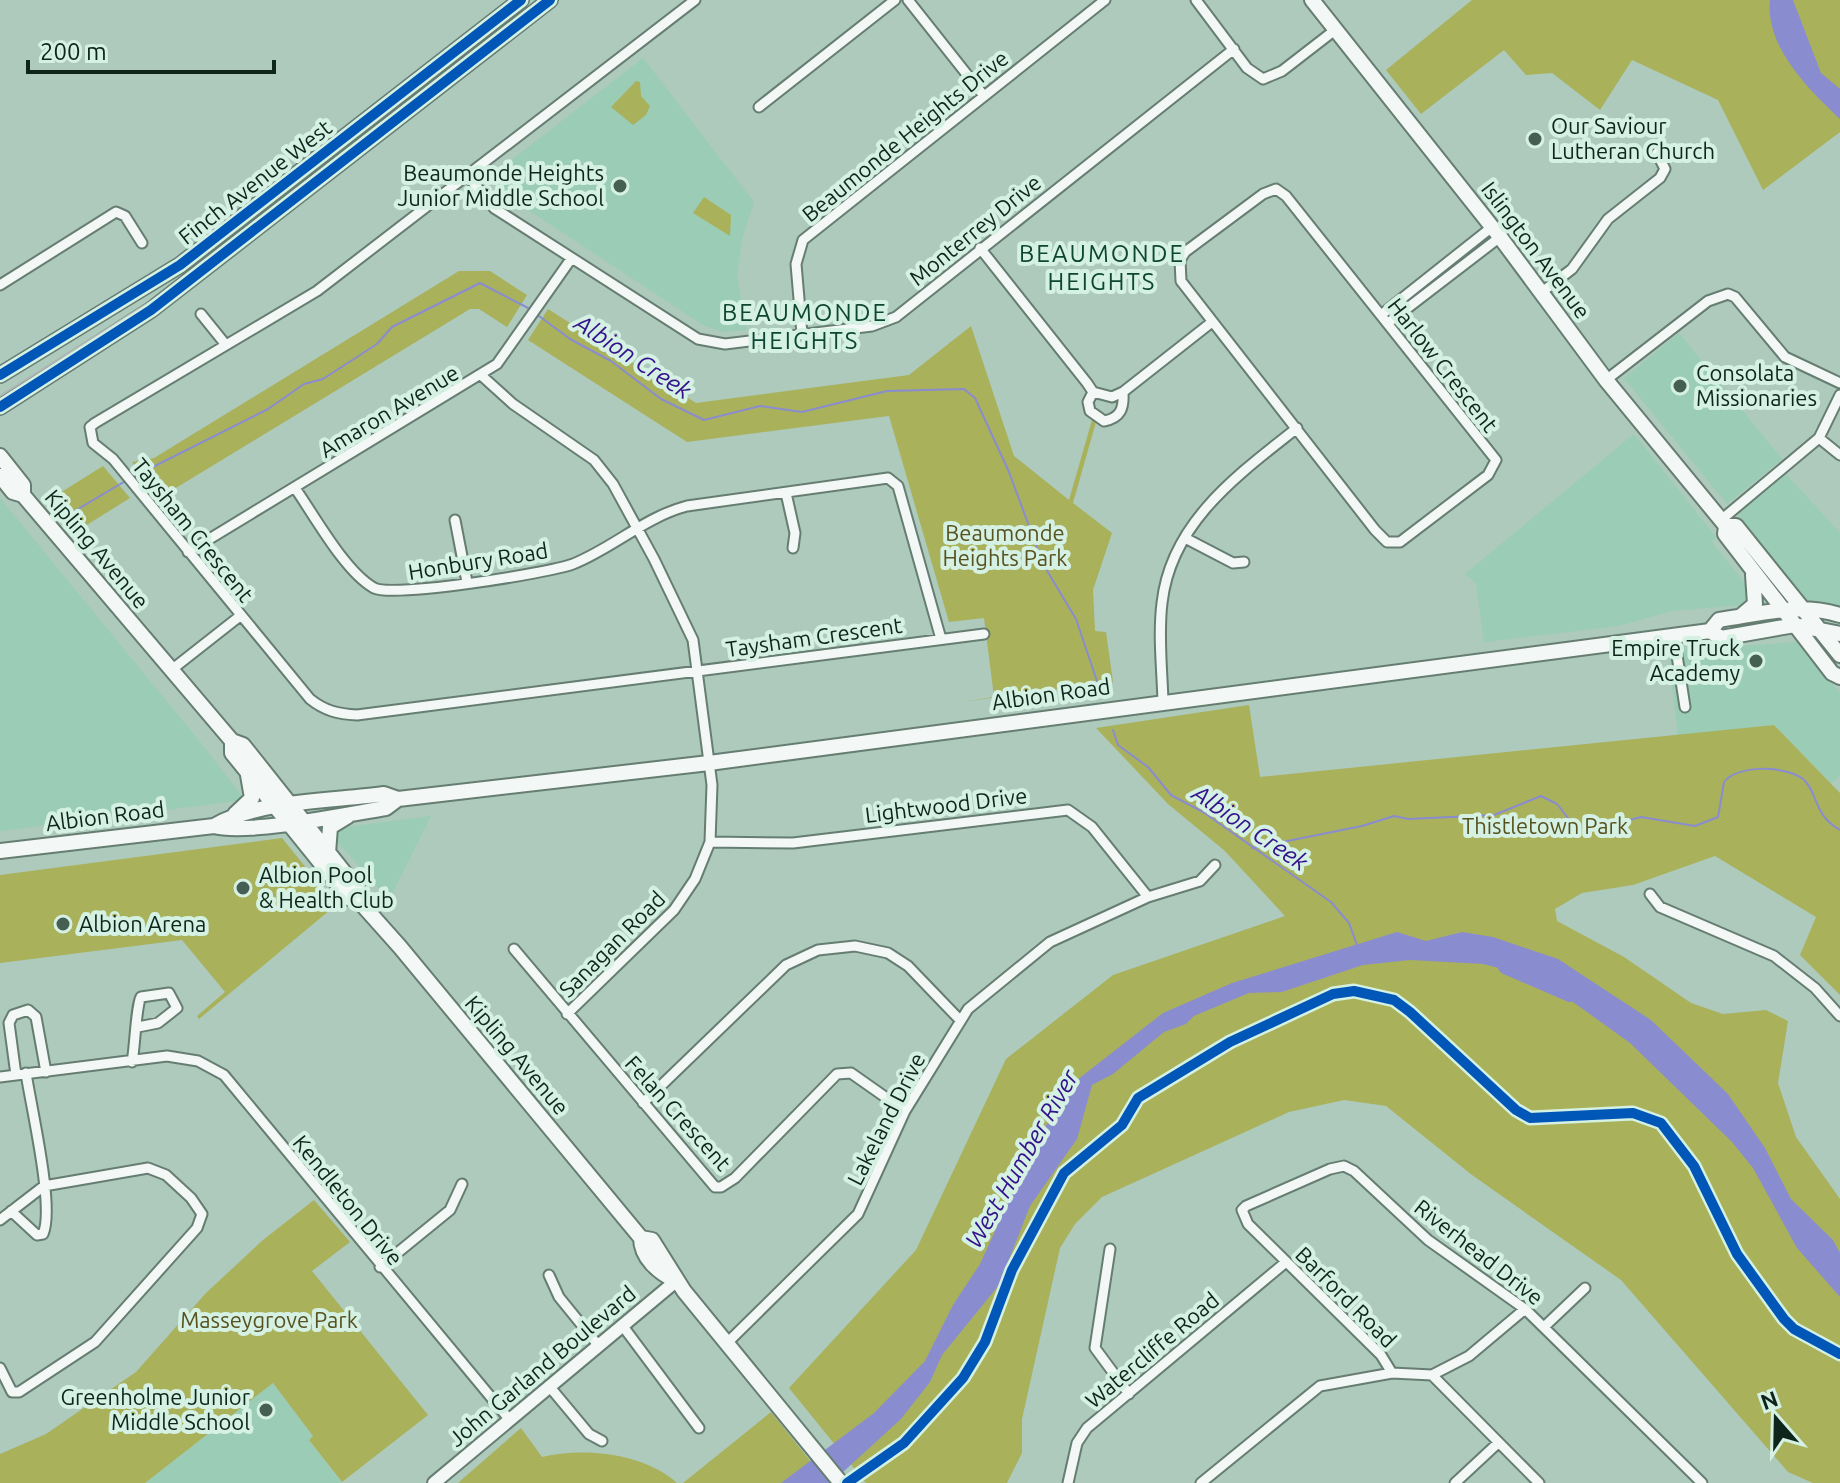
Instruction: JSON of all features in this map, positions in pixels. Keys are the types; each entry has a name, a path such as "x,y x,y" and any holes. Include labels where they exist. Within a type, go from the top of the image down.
{"main road":[{"name":"Finch Avenue West","path":"0,375 180,265 521,0"},
{"name":"Finch Avenue West","path":"0,407 151,310 550,0"},
{"name":"Islington Avenue","path":"1312,0 1496,232 1606,380 1723,523 1725,534 1752,571 1832,673 1840,677"},
{"name":"Kipling Avenue","path":"0,456 23,485 23,495"},
{"name":"Kipling Avenue","path":"0,476 13,492 23,495 232,741 243,745 349,898 359,901 641,1238 641,1249 661,1274 676,1281 841,1483"},
{"name":"Islington Avenue","path":"1723,523 1736,526 1840,655"},
{"path":"1740,617 1755,604 1757,585 1752,571"},
{"name":"Albion Road","path":"1710,631 1719,620 1782,609 1802,607 1840,615"},
{"name":"Albion Road","path":"214,826 228,817 284,807 384,794 398,799 709,763 1710,631 1721,638 1795,625 1840,634"},
{"name":"Kipling Avenue","path":"232,741 232,753 284,807"},
{"path":"228,817 244,809 252,798 247,771"},
{"name":"Albion Road","path":"0,851 214,826 227,829 294,821 386,808 398,799"},
{"path":"328,853 330,827 352,813"},
{"name":"Kipling Avenue","path":"294,821 328,853 359,891 359,901"}],"street":[{"name":"Taysham Crescent","path":"695,0 317,291 90,427 93,443 118,466 310,699 324,710 339,714 357,715 984,634"},
{"path":"759,107 895,0"},
{"path":"908,0 984,96"},
{"name":"Beaumonde Heights Drive","path":"802,334 796,264 803,240 1105,0"},
{"path":"1196,0 1253,75 1268,79 1335,30"},
{"name":"Monterrey Drive","path":"467,175 494,208 698,339 718,344 872,326 896,317 1234,49"},
{"path":"1542,292 1572,269 1608,219 1660,178 1665,169 1657,153"},
{"name":"Harlow Crescent","path":"1276,189 1286,196 1384,319 1496,460 1492,471 1406,538 1387,542 1181,281 1180,260 1185,252 1263,194 1276,189"},
{"path":"0,285 116,212 125,216 142,243"},
{"path":"1384,319 1496,232"},
{"path":"980,248 1093,392 1112,397 1123,392 1212,322"},
{"name":"Amaron Avenue","path":"188,552 482,376 497,364 571,259"},
{"path":"1606,380 1708,301 1728,294 1735,297 1785,357 1840,383"},
{"path":"201,314 226,345"},
{"name":"Sanagan Road","path":"482,376 513,404 594,460 613,484 681,611 693,640 709,763 710,842 695,879 674,910 567,1014"},
{"path":"1093,392 1088,402 1090,411 1104,421 1114,419 1121,412 1123,392"},
{"path":"1723,523 1819,438 1840,395"},
{"path":"1163,701 1162,602 1174,558 1222,489 1297,428"},
{"path":"1819,438 1840,455"},
{"name":"Honbury Road","path":"295,488 322,531 375,588 403,591 569,565 656,517 687,506 891,479 898,486 941,639"},
{"path":"786,493 795,533 793,548"},
{"path":"455,520 467,582"},
{"path":"1185,538 1233,563 1244,562"},
{"path":"170,671 240,616"},
{"path":"1674,636 1685,707"},
{"name":"Lightwood Drive","path":"710,842 793,843 1068,810 1092,827 1148,897"},
{"name":"Lakeland Drive","path":"726,1344 858,1214 905,1111 959,1019 1050,942 1148,897 1200,881 1215,865"},
{"path":"1650,894 1660,907 1774,956 1815,988 1840,1016"},
{"path":"643,1103 786,965 818,950 855,946 888,953 908,966 959,1019"},
{"name":"Felan Crescent","path":"514,949 711,1183 721,1187 837,1074 851,1073 905,1111"},
{"path":"132,1062 138,1027 137,1003 141,997 169,993 174,998 177,1008 158,1023 138,1027"},
{"path":"11,1211 37,1235 43,1234 47,1225 44,1186 9,1023 13,1015 28,1010 36,1017 46,1072"},
{"name":"Kendleton Drive","path":"0,1077 180,1057 198,1061 224,1075 509,1419"},
{"name":"Riverhead Drive","path":"1242,1210 1252,1201 1344,1166 1354,1171 1428,1240 1525,1309 1702,1483"},
{"path":"0,1220 44,1186 148,1168 166,1175 191,1198 202,1214 201,1221 85,1351 19,1392 12,1392 0,1368"},
{"path":"380,1267 450,1210 462,1184"},
{"name":"Barford Road","path":"1242,1210 1248,1224 1381,1355 1392,1373 1432,1375"},
{"path":"1110,1249 1095,1348 1129,1394"},
{"name":"Watercliffe Road","path":"1068,1483 1080,1435 1286,1262"},
{"path":"549,1275 559,1297 598,1345"},
{"name":"John Garland Boulevard","path":"434,1483 676,1281"},
{"path":"1544,1327 1585,1288"},
{"path":"1525,1309 1462,1361 1432,1375 1539,1483"},
{"path":"622,1325 699,1428"},
{"path":"1201,1483 1320,1386 1392,1373"},
{"path":"549,1386 589,1434 602,1441"},
{"path":"1455,1483 1498,1443"}],"shaded area":[{"name":"Beaumonde Heights Junior Middle School","path":"643,58 754,202 742,239 737,276 747,330 723,332 703,325 507,196 491,176"},
{"path":"1679,333 1782,459 1727,504 1624,378"},
{"path":"1634,434 1716,537 1712,542 1752,592 1743,605 1671,611 1619,626 1484,642 1476,583 1465,574"},
{"path":"1785,473 1840,533 1840,608 1802,598 1738,514"},
{"path":"0,498 201,743 245,800 0,831"},
{"path":"1797,642 1840,693 1840,776 1831,783 1774,725 1678,736 1668,651"},
{"path":"431,816 389,900 335,839 338,830 346,827"},
{"name":"Greenholme Junior Middle School","path":"273,1383 313,1436 309,1441 342,1483 145,1483"}],"green space":[{"path":"1472,0 1840,0 1840,132 1763,190 1718,100 1632,60 1600,110 1552,73 1526,75 1504,50 1421,114 1386,70"},
{"path":"636,81 640,82 641,96 650,106 646,115 633,125 611,107"},
{"path":"704,197 731,215 730,236 693,213"},
{"path":"459,271 490,271 527,295 507,327 479,309 470,309 161,497 132,462 154,458"},
{"name":"Beaumonde Heights Park","path":"548,309 696,403 909,375 971,326 1014,456 1069,500 1092,420 1096,422 1073,503 1112,533 1093,590 1095,631 1106,632 1113,682 961,702 994,697 984,618 949,622 889,416 687,442 528,340"},
{"path":"103,466 130,498 82,528 55,496"},
{"name":"Thistletown Park","path":"1249,705 1260,777 1774,725 1840,793 1840,995 1800,955 1816,917 1715,856 1633,885 1582,893 1555,909 1557,921 1624,957 1691,1003 1723,1014 1766,1010 1788,1021 1778,1083 1796,1137 1840,1199 1840,1483 1813,1483 1788,1472 1621,1280 1472,1175 1386,1106 1344,1100 1289,1112 1102,1197 1075,1224 1060,1248 1022,1419 1022,1453 1007,1483 866,1483 789,1388 916,1250 1006,1059 1113,975 1285,916 1225,851 1168,804 1096,728"},
{"name":"Albion Arena","path":"282,838 336,905 199,1019 197,1016 225,992 182,940 0,963 0,875"},
{"name":"Masseygrove Park","path":"314,1200 350,1242 312,1271 428,1415 342,1482 309,1440 313,1436 273,1383 145,1483 0,1483 0,1454 46,1434 136,1372 206,1293 263,1240"},
{"path":"771,1412 828,1483 683,1483"},
{"path":"521,1428 542,1457 576,1453 612,1455 648,1465 677,1483 458,1483"}],"water":[{"path":"1770,0 1793,0 1821,73 1840,89 1840,119 1803,81 1782,51 1770,17"},
{"path":"1397,932 1426,941 1462,932 1493,937 1558,959 1651,1020 1728,1094 1765,1148 1791,1199 1833,1240 1840,1253 1840,1297 1797,1248 1753,1168 1732,1142 1630,1043 1541,979 1483,964 1410,960 1363,965 1282,992 1249,993 1194,1016 1186,1024 1164,1032 1113,1074 1092,1085 1077,1139 1030,1206 999,1285 942,1355 930,1382 901,1419 831,1483 816,1483 817,1476 801,1483 781,1483 874,1413 925,1361 953,1305 980,1264 1030,1154 1068,1087 1163,1013 1232,983"}],"waterway":[{"name":"Albion Creek","path":"133,477 268,409 304,384 323,379 377,344 392,327 480,283 530,309"},
{"name":"Albion Creek","path":"535,313 570,339 611,361 661,399 704,420 760,406 802,412 887,391 964,389 975,398 1009,472 1043,564 1076,619 1098,684"},
{"name":"Albion Creek","path":"73,512 127,480"},
{"name":"Albion Creek","path":"1113,730 1118,745 1148,767 1171,795 1203,812 1331,902 1349,923 1357,945"},
{"path":"1252,848 1362,826 1394,816 1408,819 1494,815 1541,796 1557,804 1575,827 1598,828 1641,817 1695,826 1718,817 1724,782 1731,776 1762,769 1785,771 1803,779 1820,811 1840,830"},
{"name":"West Humber River","path":"1505,967 1570,995"},
{"name":"West Humber River","path":"808,1483 829,1466"}],"tram line":[{"path":"0,396 161,295 540,0"}],"cycle path":[{"path":"0,375 180,265 521,0"},
{"path":"0,407 151,310 550,0"},
{"path":"847,1483 904,1443 963,1378 985,1342 1012,1270 1064,1173 1122,1125 1138,1098 1230,1042 1333,994 1354,991 1394,1000 1516,1110 1530,1118 1633,1113 1661,1123 1694,1166 1737,1254 1784,1319 1794,1329 1840,1354"}],"place":[{"name":"Our Saviour Lutheran Church","path":"1535,139"},
{"name":"Beaumonde Heights Junior Middle School","path":"620,186"},
{"name":"Consolata Missionaries","path":"1680,386"},
{"name":"Empire Truck Academy","path":"1756,661"},
{"name":"Albion Pool & Health Club","path":"243,888"},
{"name":"Albion Arena","path":"63,924"},
{"name":"Greenholme Junior Middle School","path":"266,1410"}],"district":[{"name":"BEAUMONDE HEIGHTS","path":"1102,268"},
{"name":"BEAUMONDE HEIGHTS","path":"805,327"}]}
